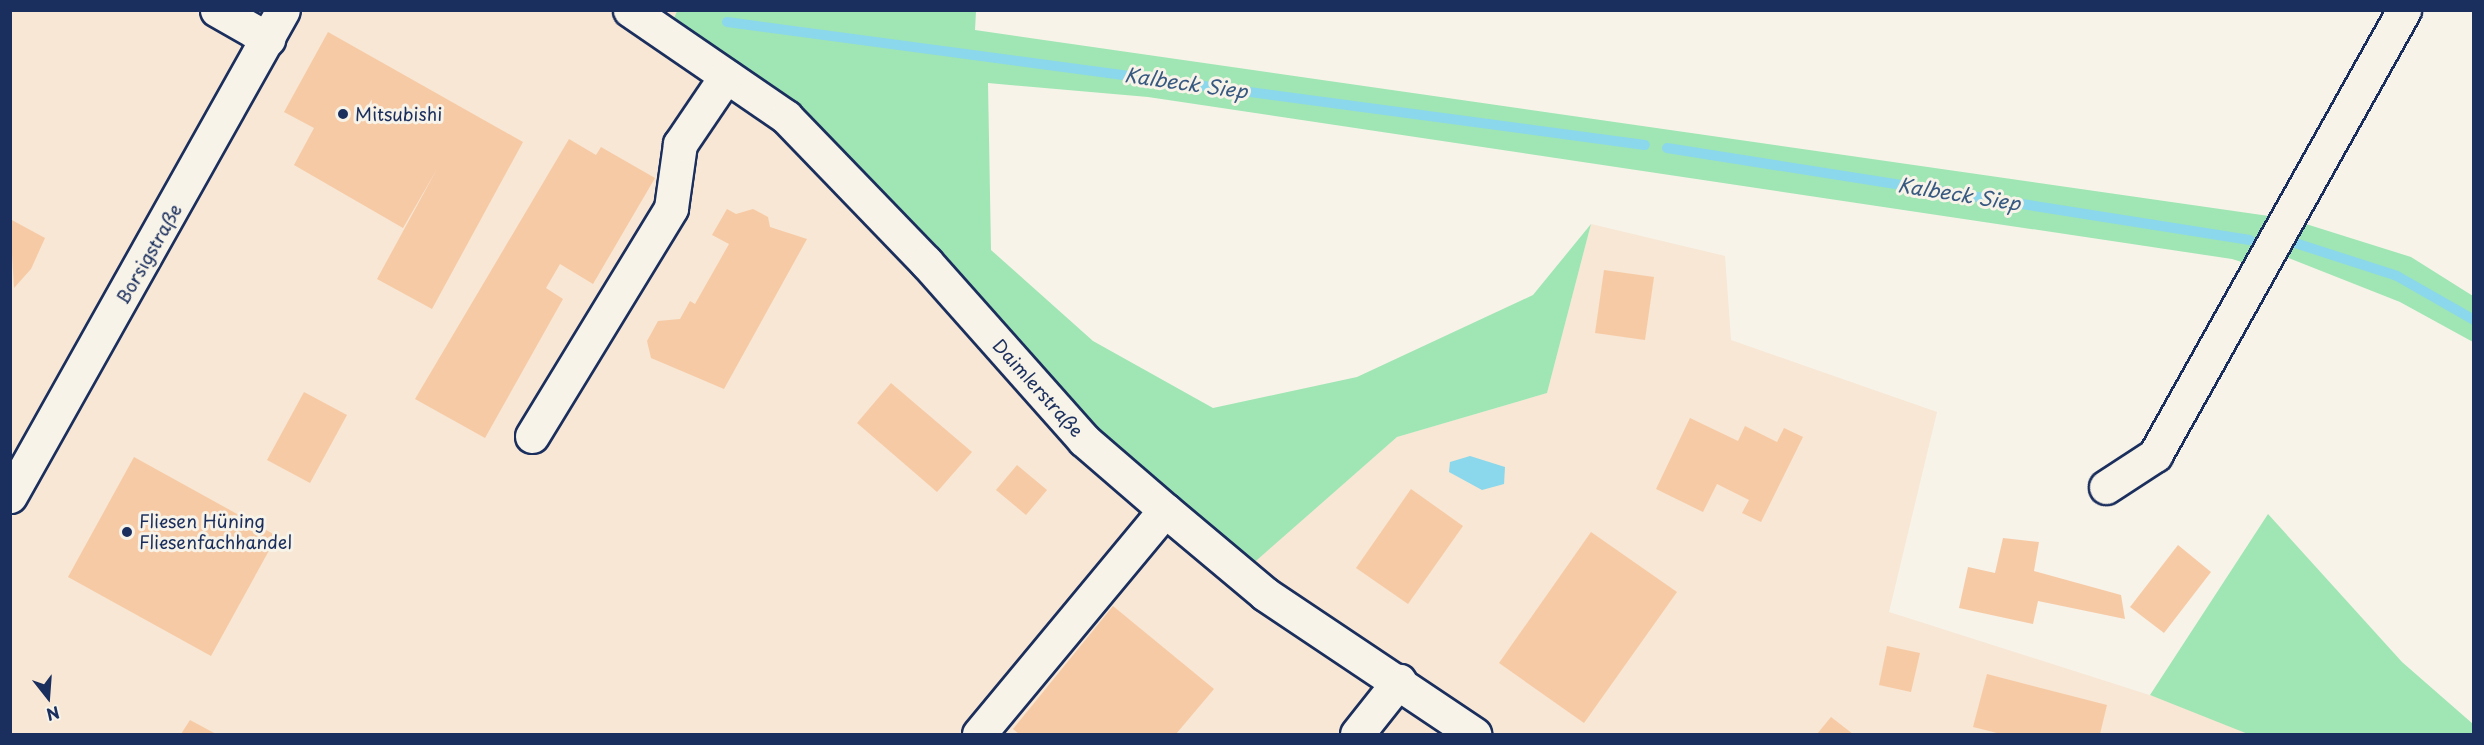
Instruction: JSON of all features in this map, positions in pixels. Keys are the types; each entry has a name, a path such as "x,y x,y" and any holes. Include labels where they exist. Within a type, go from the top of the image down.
{"street":[{"path":"217,10 268,39"},
{"name":"Borsigstraße","path":"10,496 283,10"},
{"name":"Daimlerstraße","path":"630,10 786,117 926,262 1084,440 1265,594 1399,681 1473,735"},
{"path":"2106,488 2155,455 2404,10"},
{"path":"532,436 671,208 680,144 726,76"},
{"path":"979,735 1166,510"},
{"path":"1357,735 1399,681"}],"shaded area":[{"path":"10,11 677,11 667,35 715,68 1241,573 1397,437 1547,393 1591,224 1725,256 1731,340 1937,412 1889,612 2190,708 2248,734 11,734"}],"green space":[{"path":"677,11 976,11 975,30 2290,219 2411,257 2473,296 2473,342 2400,302 2281,255 2261,268 2232,259 1148,97 988,83 991,250 1093,341 1213,408 1357,377 1533,295 1591,224 1547,393 1397,437 1241,574 890,225 667,35"},
{"path":"2268,514 2402,662 2473,724 2473,734 2248,734 2150,695"}],"water":[{"path":"1470,456 1505,467 1504,484 1482,490 1449,472 1450,462"}],"building":[{"path":"328,32 523,142 432,309 377,279 437,169 403,228 294,165 314,128 284,112"},
{"path":"569,139 596,155 601,147 655,178 593,284 560,264 546,288 563,299 485,438 415,399"},
{"path":"727,209 736,214 753,209 768,217 770,227 807,239 724,389 651,358 647,341 658,321 680,319 690,301 695,304 729,244 712,235"},
{"path":"10,219 45,238 31,269 14,288"},
{"path":"1604,270 1654,277 1645,340 1595,333"},
{"path":"891,383 972,452 937,492 857,423"},
{"path":"304,392 347,415 310,483 267,460"},
{"path":"1690,418 1738,441 1745,426 1777,442 1784,428 1803,437 1761,522 1742,513 1749,500 1717,484 1703,512 1656,489"},
{"path":"134,457 277,536 211,656 68,577"},
{"path":"1017,465 1047,490 1026,515 996,490"},
{"path":"1411,489 1463,526 1408,604 1356,568"},
{"path":"1591,532 1677,592 1584,723 1499,663"},
{"path":"2003,538 2039,542 2034,571 2121,595 2125,619 2038,601 2033,624 1959,608 1968,567 1995,573"},
{"path":"2178,545 2211,572 2164,633 2130,607"},
{"path":"1113,606 1214,689 1176,734 1019,734 1013,729"},
{"path":"1887,646 1920,653 1911,692 1879,685"},
{"path":"1987,674 2107,705 2100,734 2001,734 1973,727"},
{"path":"1831,717 1853,734 1817,734"},
{"path":"190,720 216,734 181,734"}],"waterway":[{"name":"Kalbeck Siep","path":"727,22 1645,145"},
{"name":"Kalbeck Siep","path":"1667,148 2250,240"},
{"name":"Kalbeck Siep","path":"2292,242 2397,276 2474,320"}],"place":[{"name":"Mitsubishi","path":"343,114"},
{"name":"Fliesen Hüning Fliesenfachhandel","path":"127,532"}]}
